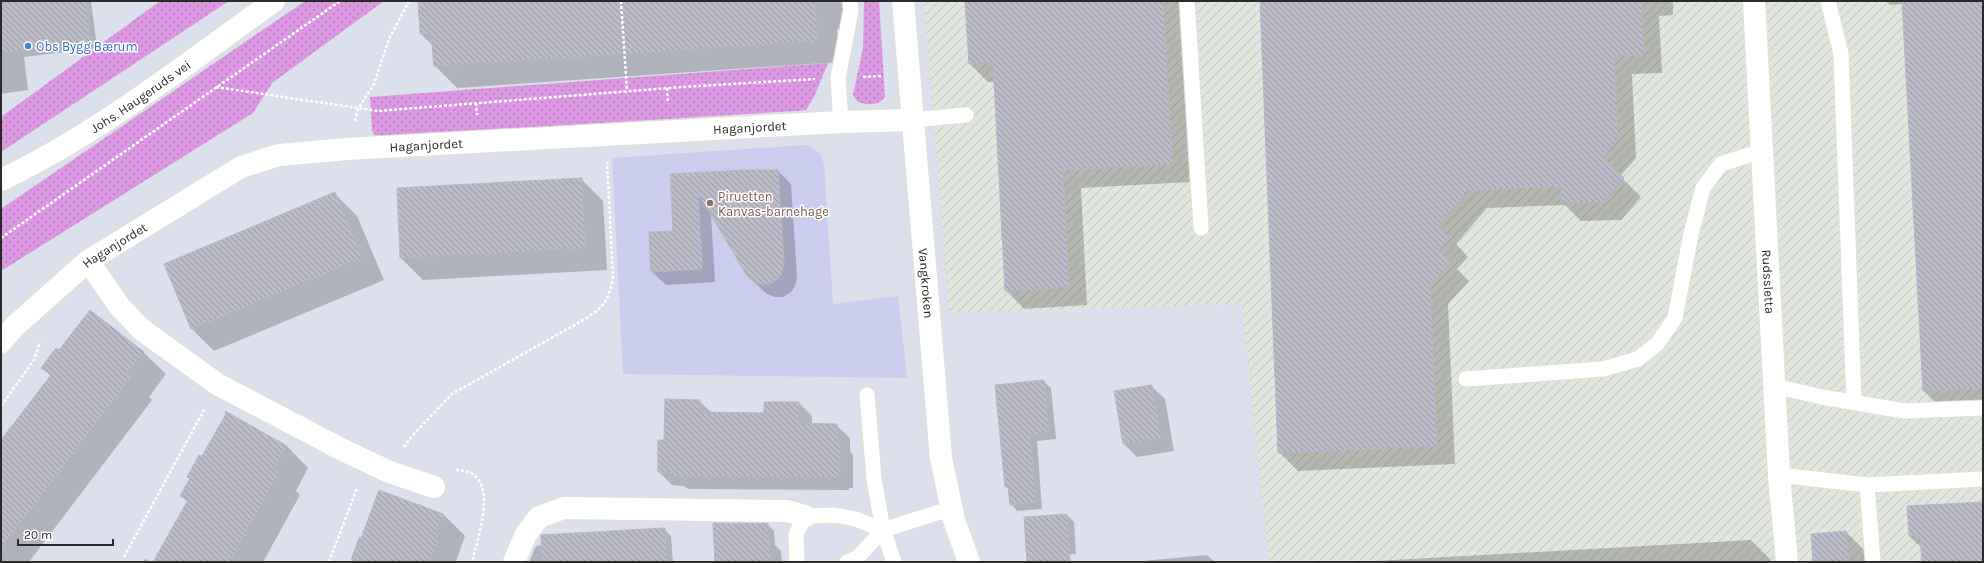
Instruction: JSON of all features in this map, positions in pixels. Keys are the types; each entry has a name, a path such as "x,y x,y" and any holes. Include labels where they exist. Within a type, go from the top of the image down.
{"street":[{"name":"Johs. Haugeruds vei","path":"1,180 26,168 110,118 274,1"},
{"name":"Vangkroken","path":"903,1 941,458 952,508 969,562"},
{"name":"Rudssletta","path":"1754,1 1760,151 1778,475 1787,562"},
{"name":"Haganjordet","path":"1,342 20,321 88,261 241,167 279,155 347,149 841,122 912,120"},
{"path":"88,261 120,308 141,329 217,384 339,448 387,471 434,486"},
{"path":"514,562 526,534 539,517 564,508 787,511 805,516"}],"lane":[{"path":"841,122 838,78 851,10 850,1"},
{"path":"1187,1 1200,228"},
{"path":"1828,1 1841,54 1854,402"},
{"path":"912,120 966,115"},
{"path":"1466,379 1603,369 1638,360 1656,344 1675,318 1691,234 1703,188 1721,164 1760,151"},
{"path":"1774,386 1904,411 1983,408"},
{"path":"867,395 874,479 883,530 894,562"},
{"path":"1778,475 1867,485 1983,479"},
{"path":"1867,485 1873,562"},
{"path":"847,562 858,557 883,530 952,508"},
{"path":"797,562 796,534 805,516 835,514 856,519 883,530"}],"path":[{"path":"1,238 340,1"},
{"path":"358,109 374,84 389,39 409,1"},
{"path":"621,1 627,91"},
{"path":"216,87 378,112 627,91 889,76"},
{"path":"387,471 412,436 452,394 585,319 601,308 610,292 613,276 605,136"},
{"path":"1,406 34,360 40,340"},
{"path":"124,557 217,384"},
{"path":"329,562 367,461"},
{"path":"434,486 450,470 466,470 477,478 484,490 484,507 472,562"}],"shaded area":[{"path":"160,1 229,1 1,152 1,117"},
{"path":"305,1 384,1 272,83 253,113 1,271 1,209"},
{"path":"864,1 879,1 885,97 879,102 873,104 858,102 853,95 863,48"},
{"path":"924,1 1983,1 1983,562 1269,562 1242,304 949,313"},
{"path":"828,63 814,97 806,110 376,137 372,131 370,97"},
{"path":"807,145 820,153 824,164 833,304 898,296 907,378 623,374 612,158"}],"building":[{"name":"Obs Bygg Bærum","path":"1,1 86,1 91,41 1,53"},
{"path":"418,1 815,1 817,41 434,66 431,33 420,34"},
{"path":"965,1 1163,1 1172,164 1063,170 1069,287 1005,291 993,63 969,64"},
{"path":"1260,1 1641,1 1644,55 1614,56 1618,140 1602,158 1624,178 1602,202 1562,203 1561,186 1468,190 1438,226 1450,237 1438,251 1451,262 1430,285 1437,446 1278,453"},
{"path":"1902,1 1983,1 1983,388 1923,391"},
{"path":"778,170 784,263 782,272 778,279 769,284 761,284 752,281 747,276 698,193 702,269 651,272 649,232 673,231 670,174"},
{"path":"582,178 585,248 400,258 397,188"},
{"path":"335,192 362,258 191,329 164,264"},
{"path":"90,310 144,352 127,374 131,377 1,548 1,440 51,375 41,368 56,348 59,350"},
{"path":"1044,380 1049,432 1030,434 1036,502 1010,505 1008,487 1005,487 995,385"},
{"path":"1152,385 1161,438 1123,444 1114,391"},
{"path":"665,399 700,400 700,412 764,413 764,402 799,402 799,423 837,424 837,440 840,440 840,475 836,475 836,477 674,476 674,473 658,472 658,440 664,440"},
{"path":"225,411 287,446 274,470 279,472 229,562 153,562 188,500 180,496 190,478 187,477 199,455 202,456 226,414"},
{"path":"379,490 443,514 434,540 438,541 430,562 352,562"},
{"path":"1983,502 1983,562 1922,562 1920,535 1909,536 1907,506"},
{"path":"1067,514 1070,562 1027,562 1024,517"},
{"path":"713,523 768,523 770,562 715,562"},
{"path":"665,528 667,562 542,562 541,535"},
{"path":"1846,531 1849,562 1813,562 1811,534"}],"place":[{"name":"Obs Bygg Bærum","path":"28,46"},
{"name":"Piruetten Kanvas-barnehage","path":"710,203"}]}
